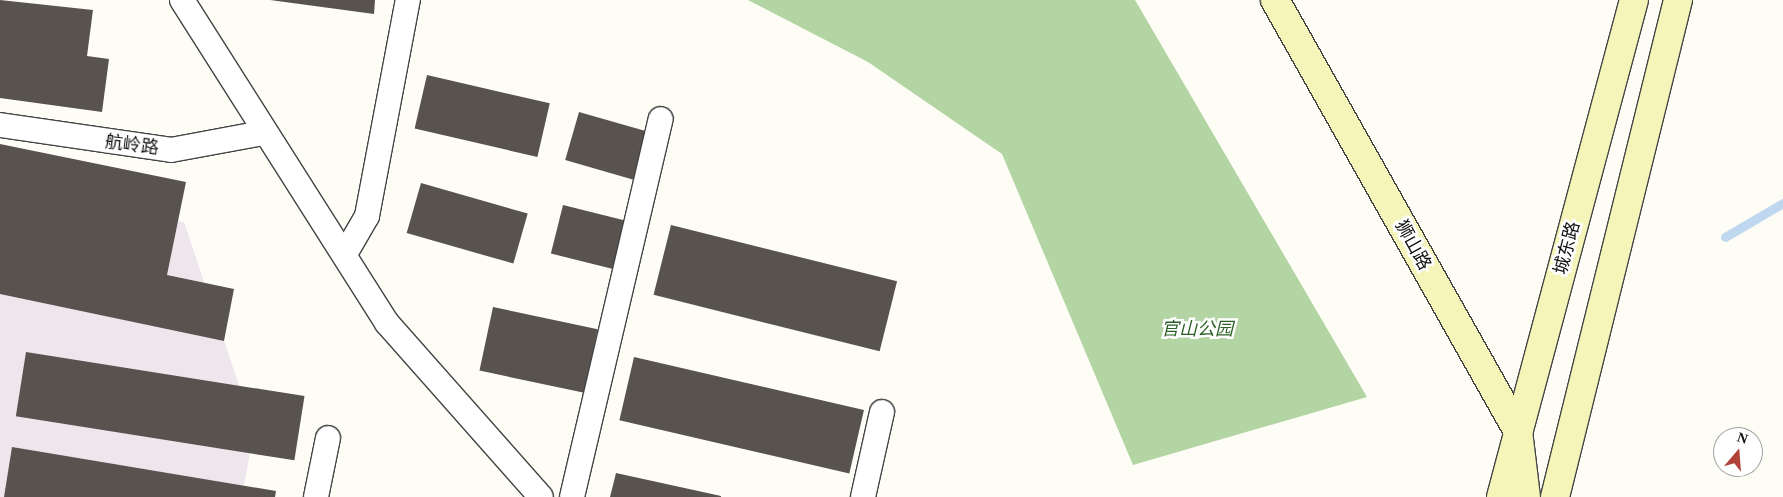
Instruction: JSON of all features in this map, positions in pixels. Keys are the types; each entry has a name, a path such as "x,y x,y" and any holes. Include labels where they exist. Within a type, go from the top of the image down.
{"street":[{"path":"182,0 263,134 345,254 387,323 541,497"},
{"path":"345,254 367,216 408,0"},
{"name":"狮山路","path":"1275,0 1518,431 1526,497"},
{"name":"城东路","path":"1501,497 1634,0"},
{"path":"1555,497 1678,0"},
{"path":"572,497 661,119"},
{"name":"航岭路","path":"0,125 171,150 263,134"},
{"path":"863,497 882,412"},
{"path":"316,497 328,438"}],"shaded area":[{"path":"0,190 184,222 254,430 242,497 0,497"}],"green space":[{"name":"官山公园","path":"748,0 1135,0 1367,397 1133,465 1002,154 868,62"}],"building":[{"path":"0,0 93,10 87,56 109,59 102,112 0,98"},
{"path":"270,0 375,0 374,14"},
{"path":"427,75 550,103 537,157 415,129"},
{"path":"579,112 647,132 633,180 565,160"},
{"path":"0,144 186,182 167,275 234,289 224,341 0,294"},
{"path":"421,183 528,214 513,264 407,233"},
{"path":"563,205 627,221 615,269 551,254"},
{"path":"671,225 897,281 880,351 654,295"},
{"path":"493,307 598,329 584,393 479,371"},
{"path":"26,352 305,396 294,460 16,416"},
{"path":"634,357 864,410 849,473 619,420"},
{"path":"12,447 276,491 275,497 4,497"},
{"path":"616,473 721,496 721,497 610,497"}],"waterway":[{"path":"1725,237 1783,203"}]}
